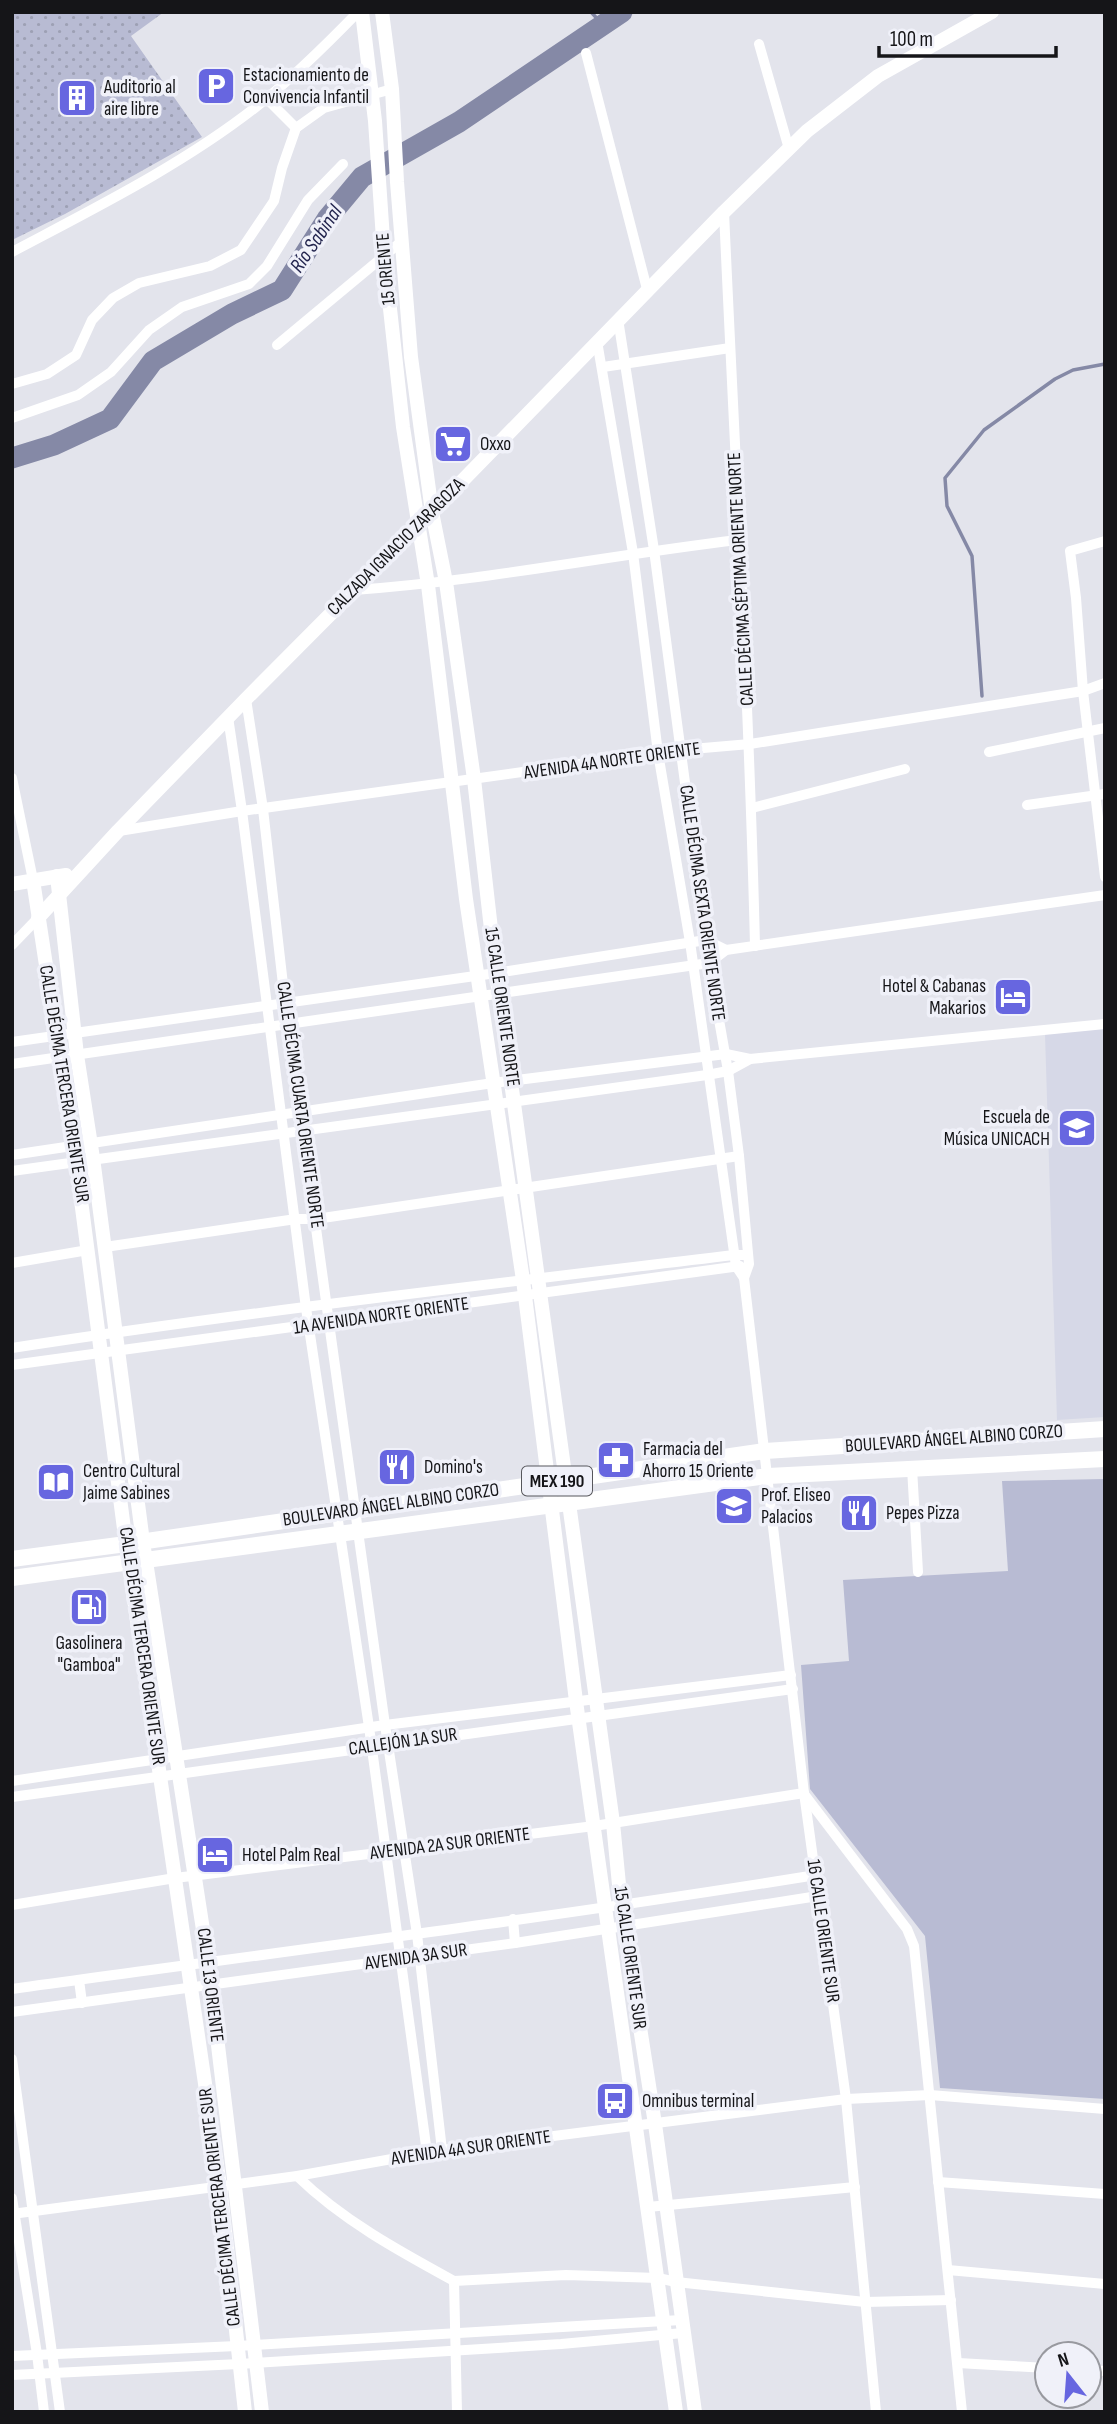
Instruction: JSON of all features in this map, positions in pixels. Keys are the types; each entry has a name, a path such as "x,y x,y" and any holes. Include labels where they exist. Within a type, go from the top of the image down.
{"main road":[{"name":"15 ORIENTE","path":"360,12 375,121 384,254 403,427 418,525"},
{"name":"15 ORIENTE","path":"382,12 392,89 411,357 432,512"},
{"name":"CALZADA IGNACIO ZARAGOZA","path":"38,918 228,717 432,512 618,319 807,131 878,76 992,12"},
{"name":"15 CALLE ORIENTE NORTE","path":"432,512 446,582 474,779 496,973 569,1503"},
{"name":"15 CALLE ORIENTE NORTE","path":"418,525 454,783 477,976 523,1280 551,1506"},
{"path":"12,884 82,872"},
{"name":"CALLE DÉCIMA TERCERA ORIENTE SUR","path":"57,876 77,1055 146,1559"},
{"name":"CALLE DÉCIMA TERCERA ORIENTE SUR","path":"33,880 74,1145 126,1545 175,1878 227,2185 237,2346 245,2412"},
{"name":"BOULEVARD ÁNGEL ALBINO CORZO","path":"12,1559 126,1545 765,1451 1105,1429"},
{"path":"114,1447 130,1444"},
{"name":"BOULEVARD ÁNGEL ALBINO CORZO","path":"12,1578 768,1476 1105,1459"},
{"name":"15 CALLE ORIENTE SUR","path":"569,1503 613,1823 624,1928 655,2124 695,2412"},
{"name":"15 CALLE ORIENTE SUR","path":"551,1506 634,2126 666,2329 676,2412"},
{"name":"CALLE 13 ORIENTE","path":"146,1559 208,1962 227,2185 254,2345 262,2412"}],"street":[{"path":"12,251 123,193 209,139 303,68 360,12"},
{"path":"759,44 789,149"},
{"path":"586,53 648,289"},
{"path":"12,384 47,374 76,355 92,320 113,298 139,283 209,266 241,250 274,201 296,128 324,108 392,89"},
{"path":"266,98 296,128"},
{"path":"12,418 78,395 111,372 149,330 182,307 248,284 267,266 308,200 343,164"},
{"name":"CALLE DÉCIMA SÉPTIMA ORIENTE NORTE","path":"724,212 750,744 755,946"},
{"path":"276,345 402,241"},
{"name":"CALLE DÉCIMA SEXTA ORIENTE NORTE","path":"618,319 654,550 709,963 726,1054 749,1260 744,1279 765,1451"},
{"name":"CALLE DÉCIMA SEXTA ORIENTE NORTE","path":"597,341 633,553 658,753 690,942 734,1255 736,1266 744,1279"},
{"path":"603,368 730,348"},
{"path":"354,590 428,585 633,553 738,540"},
{"path":"1105,541 1070,551 1087,732 1100,794 1105,877"},
{"name":"AVENIDA 4A NORTE ORIENTE","path":"118,831 243,810 680,750 750,744 1083,691 1105,683"},
{"name":"CALLE DÉCIMA CUARTA ORIENTE NORTE","path":"246,699 263,809 285,1002 329,1323 417,1934 442,2150"},
{"name":"CALLE DÉCIMA CUARTA ORIENTE NORTE","path":"228,717 243,810 268,1026 306,1308 369,1727 427,2153"},
{"path":"989,752 1105,728"},
{"path":"752,808 905,769"},
{"path":"12,778 33,880"},
{"path":"1027,804 1100,794"},
{"path":"12,1064 709,963 726,950 1105,895"},
{"name":"CALZADA IGNACIO ZARAGOZA","path":"12,945 38,918"},
{"path":"12,1042 477,976 690,942 706,940 726,950"},
{"path":"12,1155 493,1083 726,1054 750,1059 1105,1024"},
{"path":"12,1171 707,1075 728,1071 750,1059"},
{"path":"105,1247 739,1157"},
{"path":"12,1263 88,1250"},
{"name":"1A AVENIDA NORTE ORIENTE","path":"12,1366 524,1295 539,1286 734,1255 749,1260"},
{"name":"1A AVENIDA NORTE ORIENTE","path":"12,1348 100,1334 523,1280 539,1286 736,1266 749,1260"},
{"name":"16 CALLE ORIENTE SUR","path":"765,1451 804,1793 846,2099 876,2412"},
{"path":"912,1468 918,1573"},
{"path":"349,1591 367,1588"},
{"name":"CALLEJÓN 1A SUR","path":"12,1781 369,1727 791,1675"},
{"name":"CALLEJÓN 1A SUR","path":"12,1797 793,1689"},
{"path":"450,1717 452,1735"},
{"path":"804,1793 907,1929 914,1946 962,2412"},
{"name":"AVENIDA 2A SUR ORIENTE","path":"12,1905 175,1878 594,1826 804,1793"},
{"name":"AVENIDA 3A SUR","path":"12,1989 689,1896 816,1875"},
{"path":"689,1896 692,1916"},
{"name":"AVENIDA 3A SUR","path":"12,2012 624,1928 818,1896"},
{"path":"513,1919 515,1943"},
{"path":"79,1980 82,2003"},
{"path":"12,2059 60,2412"},
{"name":"AVENIDA 4A SUR ORIENTE","path":"13,2214 297,2176 442,2150 846,2099 930,2095 1105,2109"},
{"path":"297,2176 314,2193 386,2243 454,2281 566,2275 658,2278 865,2302 951,2300"},
{"path":"938,2182 1105,2194"},
{"path":"648,2207 855,2188"},
{"path":"12,2198 44,2412"},
{"path":"948,2270 1105,2284"},
{"path":"454,2281 457,2412"},
{"path":"12,2375 561,2344 682,2327"},
{"path":"12,2356 560,2328 666,2329"},
{"path":"560,2328 561,2344"},
{"path":"958,2362 1033,2367"}],"shaded area":[{"path":"12,12 164,12 131,36 202,137 65,214 12,240"},
{"path":"1105,1028 1105,1417 1057,1420 1045,1034"},
{"path":"1105,1479 1105,2099 940,2088 925,1936 810,1789 801,1665 849,1661 843,1580 1008,1571 1002,1481"}],"waterway":[{"path":"591,12 604,26"},
{"name":"Río Sabinal","path":"12,458 54,445 110,419 153,361 232,314 282,290 327,219 362,177 459,122 622,12"},
{"path":"982,696 972,556 947,506 945,478 984,430 1055,379 1073,370 1105,364"}],"place":[{"name":"Estacionamiento de Convivencia Infantil","path":"216,86"},
{"name":"Auditorio al aire libre","path":"77,98"},
{"name":"Oxxo","path":"453,444"},
{"name":"Hotel & Cabanas Makarios","path":"1013,997"},
{"name":"Escuela de Música UNICACH","path":"1077,1128"},
{"name":"Farmacia del Ahorro 15 Oriente","path":"616,1460"},
{"name":"Domino's","path":"397,1467"},
{"name":"Centro Cultural Jaime Sabines","path":"56,1482"},
{"name":"Prof. Eliseo Palacios","path":"734,1506"},
{"name":"Pepes Pizza","path":"859,1513"},
{"name":"Gasolinera \"Gamboa\"","path":"89,1607"},
{"name":"Hotel Palm Real","path":"215,1855"},
{"name":"Omnibus terminal","path":"615,2101"}]}
